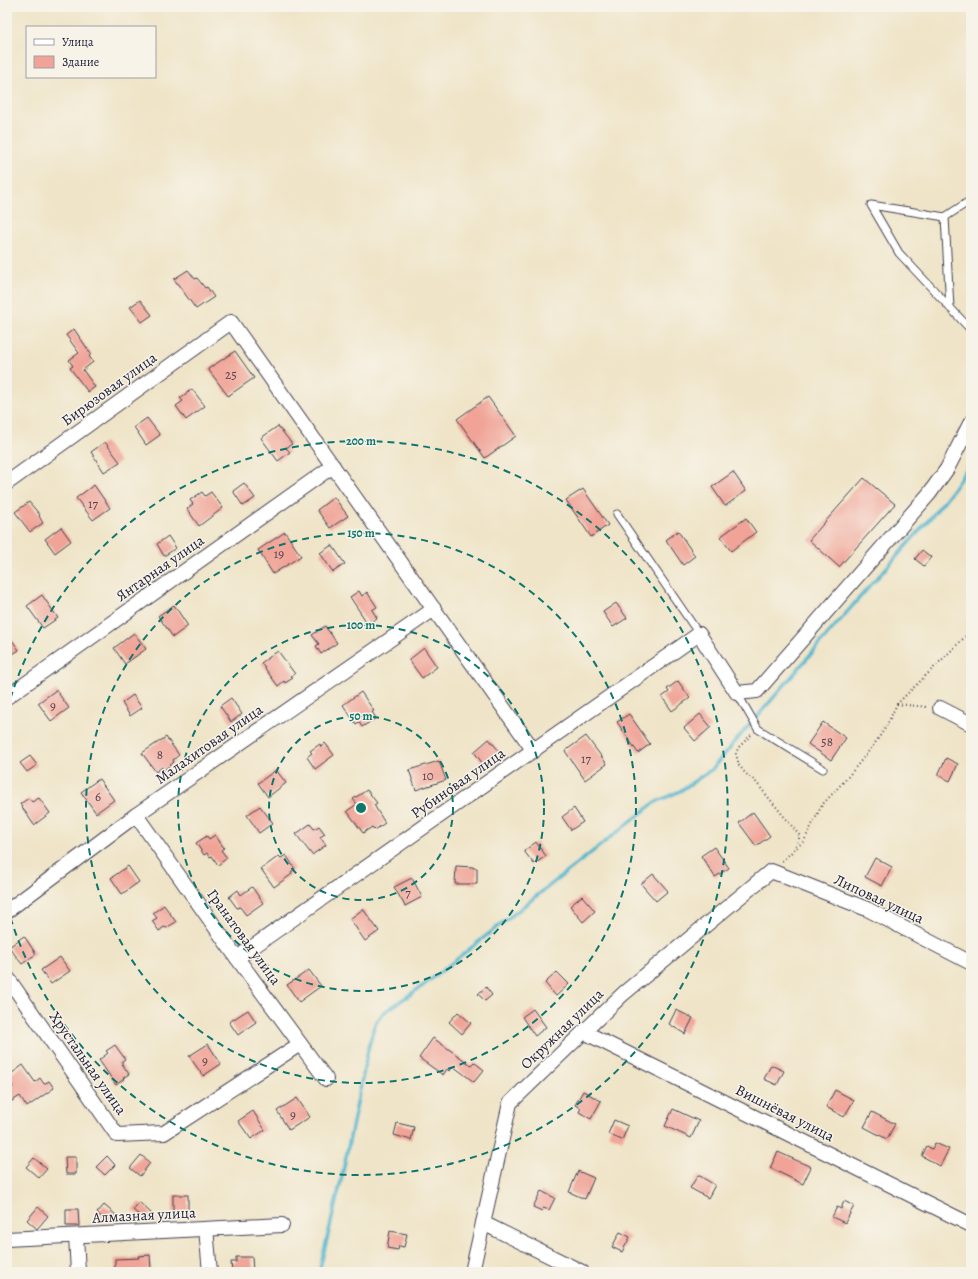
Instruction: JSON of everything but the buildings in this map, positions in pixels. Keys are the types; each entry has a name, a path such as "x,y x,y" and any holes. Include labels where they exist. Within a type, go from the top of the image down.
{"street":[{"name":"Бирюзовая улица","path":"7,483 230,322 332,466"},
{"path":"699,634 737,693 757,691 929,494 947,468 971,422"},
{"path":"332,466 534,751"},
{"name":"Янтарная улица","path":"7,696 332,466"},
{"name":"Малахитовая улица","path":"7,911 136,815 434,609"},
{"name":"Рубиновая улица","path":"237,958 699,634"},
{"path":"940,708 971,724"},
{"name":"Гранатовая улица","path":"136,815 237,958 326,1079"},
{"name":"Липовая улица","path":"771,871 867,909 971,963"},
{"name":"Окружная улица","path":"472,1272 510,1102 623,994 771,871"},
{"name":"Хрустальная улица","path":"7,977 117,1135 164,1133 300,1044"},
{"name":"Вишнёвая улица","path":"584,1032 971,1225"},
{"path":"483,1223 582,1272"},
{"name":"Алмазная улица","path":"7,1239 282,1225"},
{"path":"206,1229 210,1272"},
{"path":"76,1236 78,1272"}],"lane":[{"path":"971,200 945,217 871,205 899,253 971,330"},
{"path":"945,217 950,308"},
{"path":"617,514 699,634"},
{"path":"737,693 758,728 823,769"}],"path":[{"path":"771,871 804,841 822,805 874,746 886,727 897,704 971,632"},
{"path":"897,704 940,708"},
{"path":"758,728 738,748 736,754 739,765 745,773 755,781 800,836 794,851"}],"waterway":[{"path":"756,718 923,527 960,479 971,462"},
{"path":"319,1272 341,1181 369,1045 375,1024 383,1013 424,985 654,803 680,791 712,769 750,724"}]}
